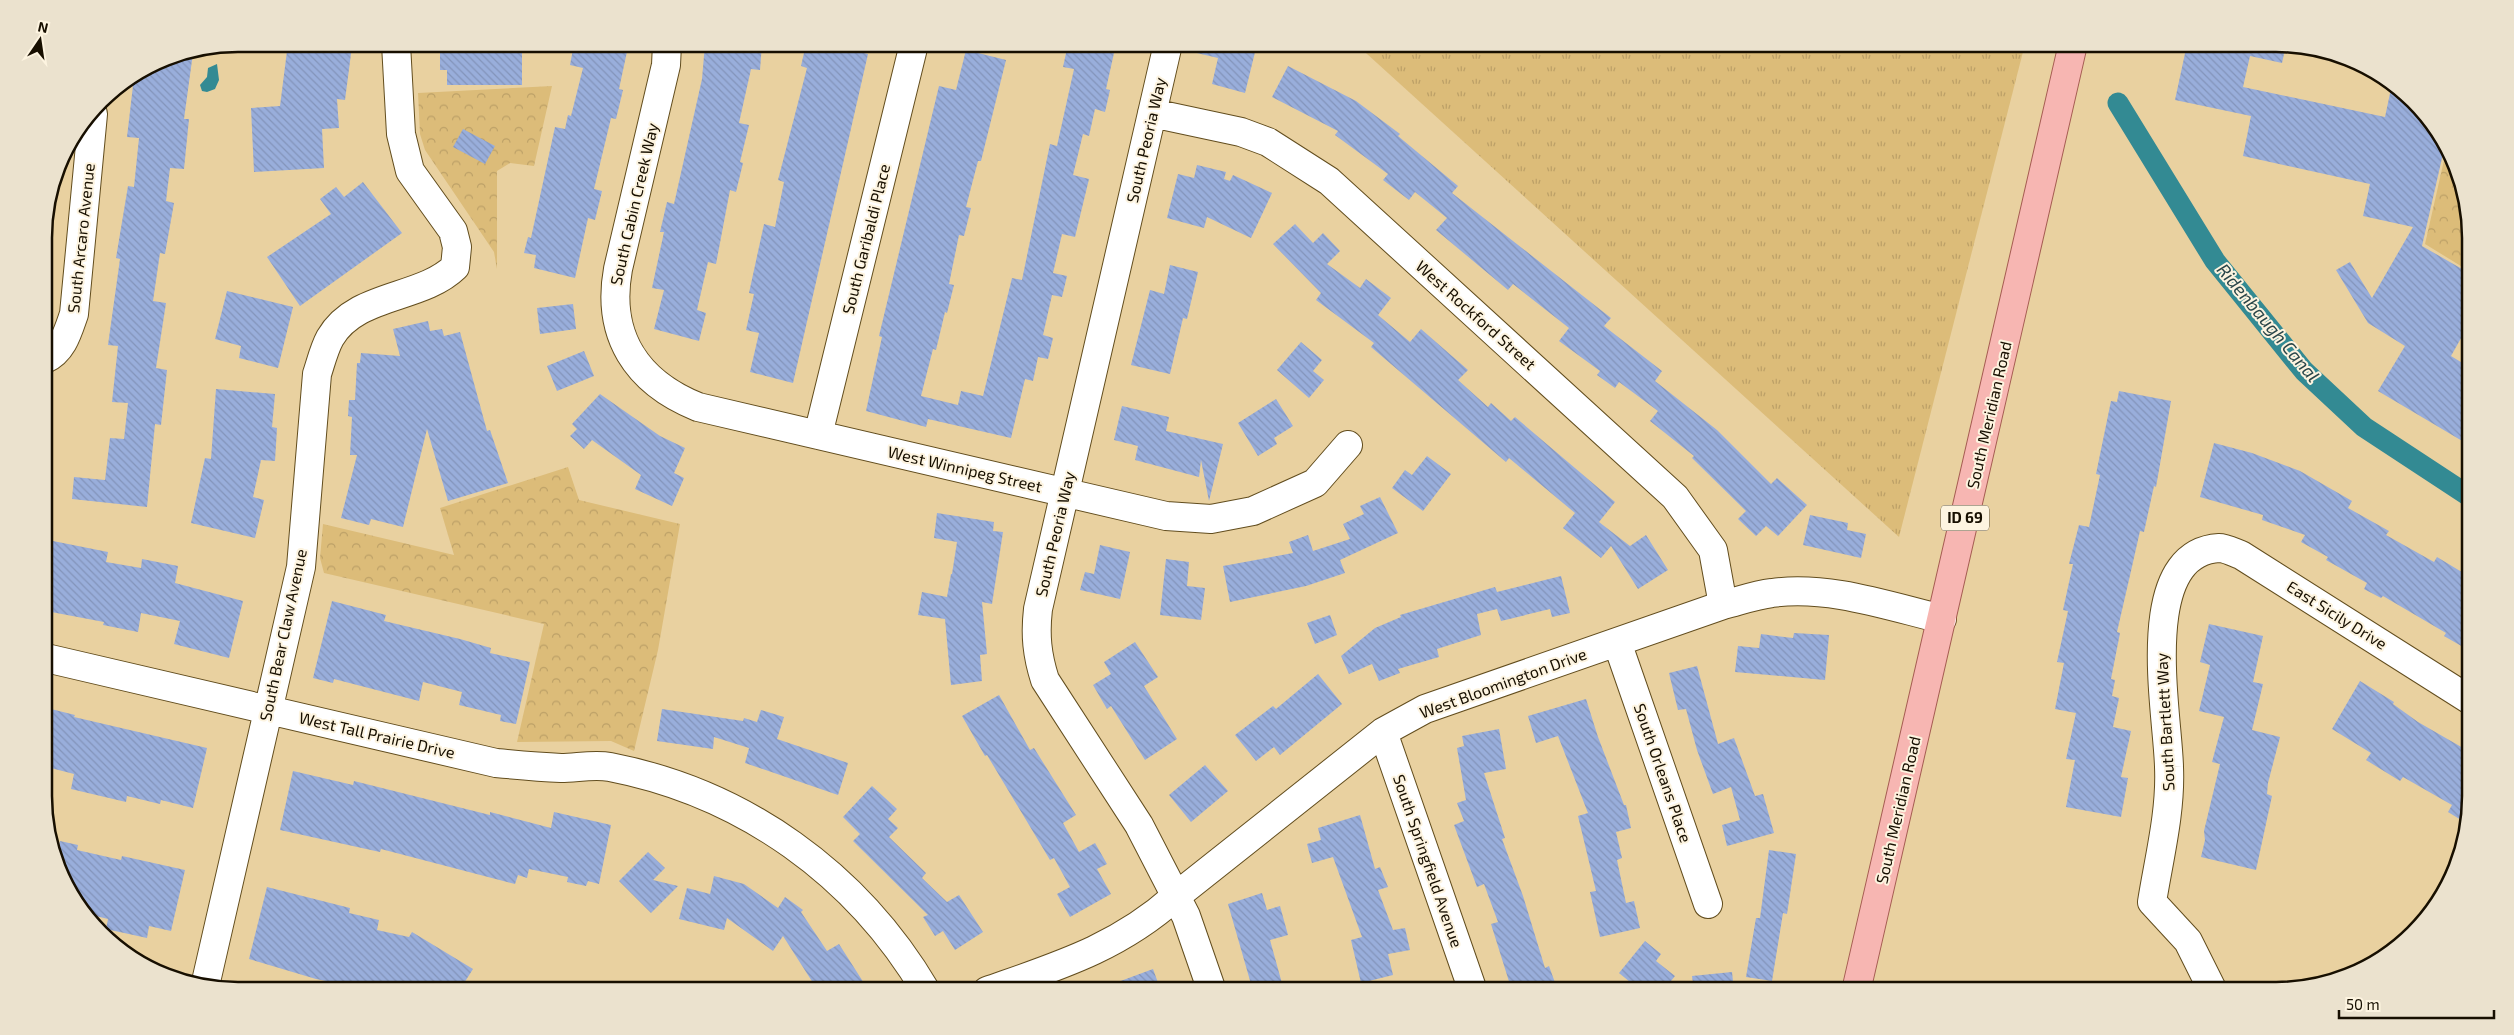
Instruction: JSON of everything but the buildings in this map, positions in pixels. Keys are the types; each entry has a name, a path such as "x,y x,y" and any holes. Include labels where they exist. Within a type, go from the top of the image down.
{"main road":[{"name":"South Meridian Road","path":"1858,982 2071,52"}],"street":[{"name":"South Bear Claw Avenue","path":"206,980 301,567 317,374 323,354 331,336 359,310 430,284 445,277 455,267 457,247 453,231 410,171 401,134 396,52"},
{"name":"South Cabin Creek Way","path":"636,361 620,331 614,311 614,290 666,65 667,52"},
{"name":"South Garibaldi Place","path":"818,435 912,52"},
{"name":"South Peoria Way","path":"1166,52 1038,609 1035,633 1038,657 1046,680 1139,825 1186,916 1209,982"},
{"name":"West Rockford Street","path":"1152,113 1241,132 1268,142 1329,181 1675,497 1713,550 1723,605"},
{"name":"South Arcaro Avenue","path":"52,353 66,338 74,314 93,123"},
{"name":"West Winnipeg Street","path":"636,361 647,376 680,399 698,407 1166,516 1211,519 1253,511 1315,483 1348,445"},
{"name":"East Sicily Drive","path":"2199,553 2221,548 2241,555 2462,695"},
{"name":"South Bartlett Way","path":"2199,553 2183,565 2173,582 2162,631 2160,661 2170,767 2168,800 2152,902 2188,941 2208,982"},
{"name":"West Bloomington Drive","path":"1013,982 1065,964 1110,944 1150,919 1175,897 1383,732 1425,709 1723,605 1771,593 1807,591 1845,596 1942,619"},
{"name":"South Orleans Place","path":"1617,642 1708,904"},
{"name":"West Tall Prairie Drive","path":"52,659 496,763 558,768 608,767 673,784 749,818 788,841 838,880 876,920 909,963 921,982"},
{"name":"South Springfield Avenue","path":"1383,732 1470,982"}],"green space":[{"path":"1365,52 2023,52 1899,537"},
{"path":"552,86 534,166 510,163 497,171 497,269 494,252 425,150 420,134 418,93"},
{"path":"2444,160 2452,179 2458,202 2462,238 2462,267 2425,244"},
{"path":"568,467 579,500 680,524 658,650 634,751 611,741 517,742 544,624 324,573 320,558 323,524 454,555 440,508"}],"water":[{"path":"217,64 219,80 215,89 207,92 202,91 200,85 207,77 208,68"}],"waterway":[{"name":"Ridenbaugh Canal","path":"2118,103 2215,261 2304,371 2364,427 2462,491"}]}
